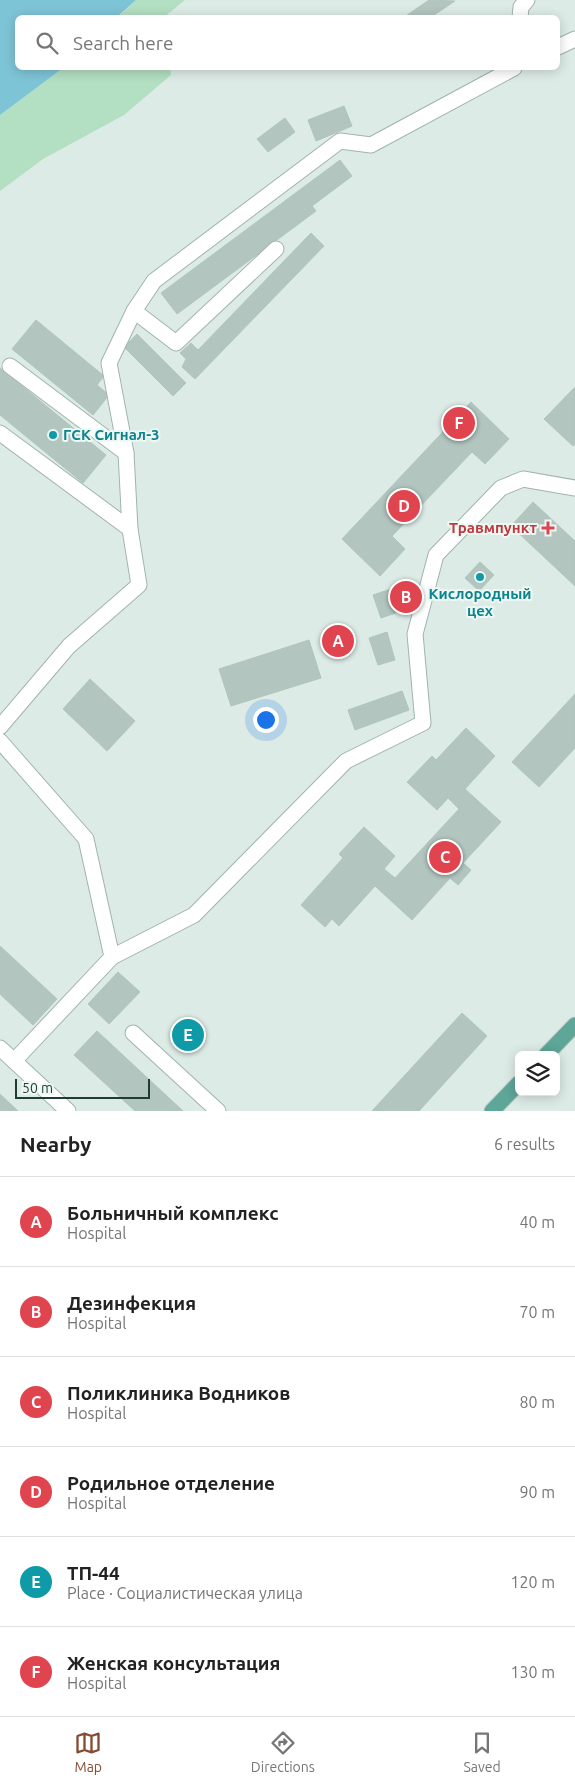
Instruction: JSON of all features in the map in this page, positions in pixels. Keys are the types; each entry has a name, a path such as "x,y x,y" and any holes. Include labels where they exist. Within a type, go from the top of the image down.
{"main road":[{"path":"550,1051 575,1025"},
{"path":"492,1111 515,1088"}],"street":[{"path":"520,15 521,7 527,0"},
{"path":"560,46 575,40"},
{"path":"0,727 69,646 139,586 130,529 126,453 109,363 134,311 154,281 340,141 371,145 510,70"},
{"path":"134,311 176,343 276,249"},
{"path":"10,366 126,453"},
{"path":"0,433 130,529"},
{"path":"14,1061 112,957 194,915 346,761 423,723 415,634 436,555 501,488 523,479 575,488"},
{"path":"0,741 86,839 112,957"},
{"path":"133,1033 218,1111"},
{"path":"0,1048 68,1111"}],"green space":[{"path":"136,0 185,0 166,15 120,15"},
{"path":"60,70 170,70 171,75 124,115 43,159 0,191 0,115"}],"water":[{"path":"0,0 136,0 119,15 15,15 15,70 60,70 0,115"}],"building":[{"path":"429,0 455,1 434,15 407,15"},
{"path":"344,106 352,126 316,141 308,120"},
{"path":"285,118 295,132 268,152 257,139"},
{"path":"340,160 352,176 312,206 316,211 177,314 161,293"},
{"path":"311,233 324,246 195,379 182,367 186,359 180,353 191,343 198,350"},
{"name":"ГСК Сигнал-3","path":"36,320 104,376 97,385 109,395 93,415 12,349"},
{"path":"137,334 186,383 173,396 124,347"},
{"name":"ГСК Сигнал-3","path":"0,368 106,455 83,483 0,415"},
{"path":"575,387 575,444 573,446 544,419"},
{"path":"471,402 509,439 485,464 472,452 392,536 405,549 380,576 342,539"},
{"path":"533,502 575,541 575,586 511,526"},
{"name":"Кислородный цех","path":"480,562 494,575 479,591 465,578"},
{"path":"406,584 413,607 381,618 373,595"},
{"path":"387,632 395,660 378,665 369,638"},
{"path":"309,640 321,678 231,706 219,669"},
{"path":"90,679 135,721 107,751 63,709"},
{"path":"402,691 409,710 355,730 348,710"},
{"path":"575,694 575,748 539,787 512,762"},
{"path":"466,728 495,756 465,789 501,822 463,863 471,870 458,885 450,878 412,920 375,886 339,926 332,919 325,927 301,905 343,858 339,854 364,827 395,856 384,869 395,878 459,809 448,798 437,810 407,782 432,756 436,760"},
{"path":"0,946 57,999 33,1025 0,994"},
{"path":"118,972 140,992 109,1024 88,1004"},
{"path":"462,1013 487,1036 419,1111 372,1111"},
{"path":"186,1021 202,1036 191,1049 175,1034"},
{"path":"97,1031 183,1111 135,1111 74,1055"},
{"path":"0,1094 18,1111 0,1111"}],"place":[{"name":"Женская консультация","path":"459,423"},
{"name":"ГСК Сигнал-3","path":"53,435"},
{"name":"Родильное отделение","path":"404,506"},
{"name":"Травмпункт","path":"548,528"},
{"name":"Кислородный цех","path":"480,577"},
{"name":"Дезинфекция","path":"406,597"},
{"name":"Больничный комплекс","path":"338,641"},
{"name":"Поликлиника Водников","path":"445,857"},
{"name":"ТП-44","path":"188,1035"}]}
